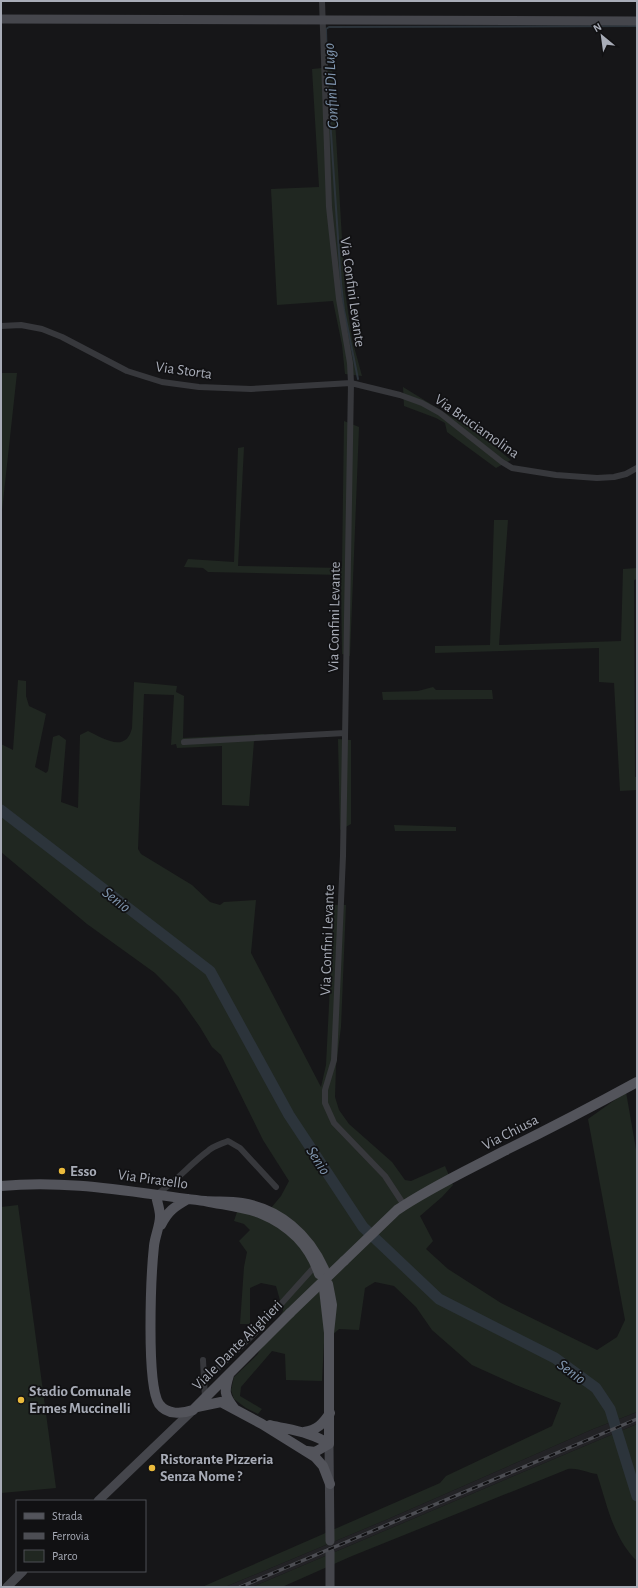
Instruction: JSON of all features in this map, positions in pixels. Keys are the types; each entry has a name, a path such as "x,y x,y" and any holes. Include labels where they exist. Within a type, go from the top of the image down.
{"main road":[{"name":"Via Chiusa","path":"401,1208 437,1185 637,1082"},
{"name":"Via Piratello","path":"1,1186 26,1184 64,1184 108,1188 205,1201 242,1203 259,1207 274,1214 300,1232 316,1252 320,1269"},
{"path":"156,1195 160,1216 154,1245 151,1340 152,1377 155,1395 159,1404 171,1412 182,1414 194,1409 221,1402 234,1408 315,1457 323,1466 330,1484"},
{"path":"157,1232 166,1214 174,1207 188,1199"},
{"name":"Viale Dante Alighieri","path":"194,1409 290,1313 401,1208"},
{"path":"326,1287 329,1333 329,1444"},
{"path":"229,1374 224,1389 227,1399 234,1408"},
{"path":"304,1433 313,1431 324,1423 330,1413"},
{"path":"262,1424 321,1438 329,1444"},
{"path":"307,1451 315,1452 329,1444"}],"street":[{"name":"Via Confini Levante","path":"322,1 329,207 339,299 350,363 351,382 343,856 334,1060 325,1090 325,1103 334,1123 385,1176 401,1208"},
{"path":"1,19 637,21"},
{"name":"Via Storta","path":"1,326 21,325 42,329 62,336 127,371 162,382 198,387 251,389 351,382"},
{"name":"Via Bruciamolina","path":"351,382 400,395 422,403 440,413 502,462 512,468 556,475 597,478 614,477 626,474 637,468"},
{"path":"184,742 345,734"},
{"path":"156,1195 169,1187 209,1149 228,1140 240,1148 276,1187"},
{"path":"204,1380 254,1334 320,1269"},
{"path":"204,1360 205,1398"},
{"name":"Viale Dante Alighieri","path":"99,1500 194,1409"},
{"path":"329,1444 330,1541"},
{"path":"330,1552 330,1587"},
{"path":"1,1586 9,1584 22,1572"}],"shaded area":[{"path":"637,1412 637,1424 252,1587 225,1587 388,1519 593,1429"}],"green space":[{"path":"332,67 345,291 352,339 362,376 345,374 342,345 333,301 277,305 271,189 319,187 312,69"},
{"path":"1,373 17,373 1,520"},
{"path":"403,387 478,433 511,460 496,468 447,432 445,423 404,406"},
{"path":"344,421 359,427 350,656 342,654 341,575 208,572 203,568 184,567 188,559 234,562 238,448 244,447 238,566 342,568"},
{"path":"494,520 508,520 499,645 621,641 623,569 637,568 637,579 634,580 635,777 637,777 637,790 620,791 614,683 599,682 599,648 435,653 435,646 490,645"},
{"path":"18,680 26,681 26,696 29,706 46,714 35,767 46,773 48,771 53,737 59,735 66,740 61,802 78,808 80,735 88,731 113,742 125,740 129,736 132,728 134,682 177,686 176,692 184,696 183,738 264,734 263,740 254,741 249,806 222,805 222,746 177,748 176,744 171,745 174,695 144,694 138,849 141,854 192,885 210,902 220,905 224,902 256,900 251,953 321,1087 326,1065 334,905 346,905 341,1027 336,1066 335,1097 339,1110 349,1124 392,1162 405,1180 411,1181 445,1166 453,1185 442,1197 420,1216 433,1241 426,1249 448,1269 501,1303 597,1350 617,1337 625,1320 588,1119 626,1092 637,1155 637,1412 593,1429 388,1519 225,1587 202,1587 440,1483 446,1476 552,1426 561,1403 472,1365 432,1330 416,1307 394,1286 375,1282 365,1288 359,1330 339,1329 324,1343 322,1381 286,1380 285,1354 272,1351 241,1387 240,1396 262,1409 258,1414 246,1408 234,1399 231,1390 234,1377 257,1355 283,1311 276,1286 261,1283 250,1288 250,1324 240,1324 244,1267 247,1252 239,1241 250,1230 244,1224 234,1221 237,1212 271,1208 281,1196 289,1181 263,1140 221,1055 212,1047 178,996 155,973 87,924 1,852 1,744 13,750"},
{"path":"433,687 436,690 492,690 493,699 383,700 382,692 418,691"},
{"path":"338,739 351,740 351,824 340,830"},
{"path":"394,825 456,827 456,831 395,831"},
{"path":"18,1205 56,1488 1,1493 1,1207"},
{"path":"637,1424 637,1561 622,1542 616,1531 597,1474 576,1469 568,1469 352,1556 282,1587 252,1587"}],"waterway":[{"name":"Confini Di Lugo","path":"327,68 326,29 329,27 637,26"},
{"name":"Confini Di Lugo","path":"327,73 341,283 344,310 358,379"},
{"name":"Senio","path":"1,810 210,971 289,1115 363,1227 439,1299 555,1358 596,1388 610,1409 637,1496"}],"railway":[{"path":"240,1587 637,1419"}],"place":[{"name":"Esso","path":"62,1171"},
{"name":"Stadio Comunale Ermes Muccinelli","path":"21,1400"},
{"name":"Ristorante Pizzeria Senza Nome ?","path":"152,1468"}]}
